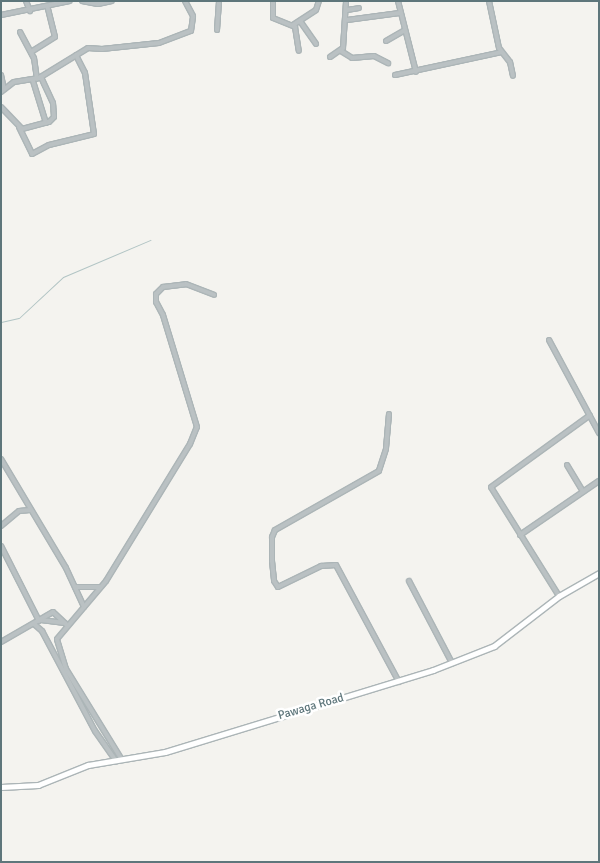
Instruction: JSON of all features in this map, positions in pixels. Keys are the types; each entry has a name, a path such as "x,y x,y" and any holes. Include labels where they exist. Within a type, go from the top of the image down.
{"main road":[{"name":"Pawaga Road","path":"1,787 38,785 88,765 165,752 239,727 399,682 494,646 558,596 599,574"}],"street":[{"path":"26,1 30,11"},
{"path":"1,15 30,11 51,3 70,1"},
{"path":"85,2 112,1"},
{"path":"3,91 14,82 37,79 88,48 102,50 159,43 190,31 193,16 185,1"},
{"path":"217,30 219,1"},
{"path":"273,1 275,21 293,26"},
{"path":"293,26 316,10 319,1"},
{"path":"330,57 341,50 347,20 346,1"},
{"path":"398,1 416,72"},
{"path":"489,1 502,52 509,62 513,76"},
{"path":"31,52 55,38 47,6"},
{"path":"347,10 359,8"},
{"path":"347,20 400,13"},
{"path":"300,21 316,44"},
{"path":"293,26 299,51"},
{"path":"386,41 405,30"},
{"path":"20,32 31,52 46,123"},
{"path":"341,50 349,58 374,56 388,62"},
{"path":"395,76 416,72 438,64 502,52"},
{"path":"1,107 20,127 32,154 49,145 94,134 85,73 76,56"},
{"path":"1,75 3,91"},
{"path":"20,127 25,129 46,123 53,118 54,114 37,79"},
{"path":"119,761 58,652 57,639 66,624 102,586 190,444 196,427 156,294 162,287 182,284 214,295"},
{"path":"549,340 599,433"},
{"path":"389,414 386,449 376,474 275,530 272,537 272,561 274,582 278,587 321,566 336,565 399,682"},
{"path":"558,596 492,491 492,485 590,415"},
{"path":"1,459 75,587 84,607"},
{"path":"567,466 583,492"},
{"path":"520,535 599,481"},
{"path":"1,526 19,511 30,510"},
{"path":"1,546 40,620"},
{"path":"409,582 452,662"},
{"path":"75,587 102,586"},
{"path":"1,642 53,612 66,624"},
{"path":"40,620 66,624"},
{"path":"34,624 42,631 94,731 119,761"}],"waterway":[{"path":"1,322 19,318 63,277 150,240"}]}
